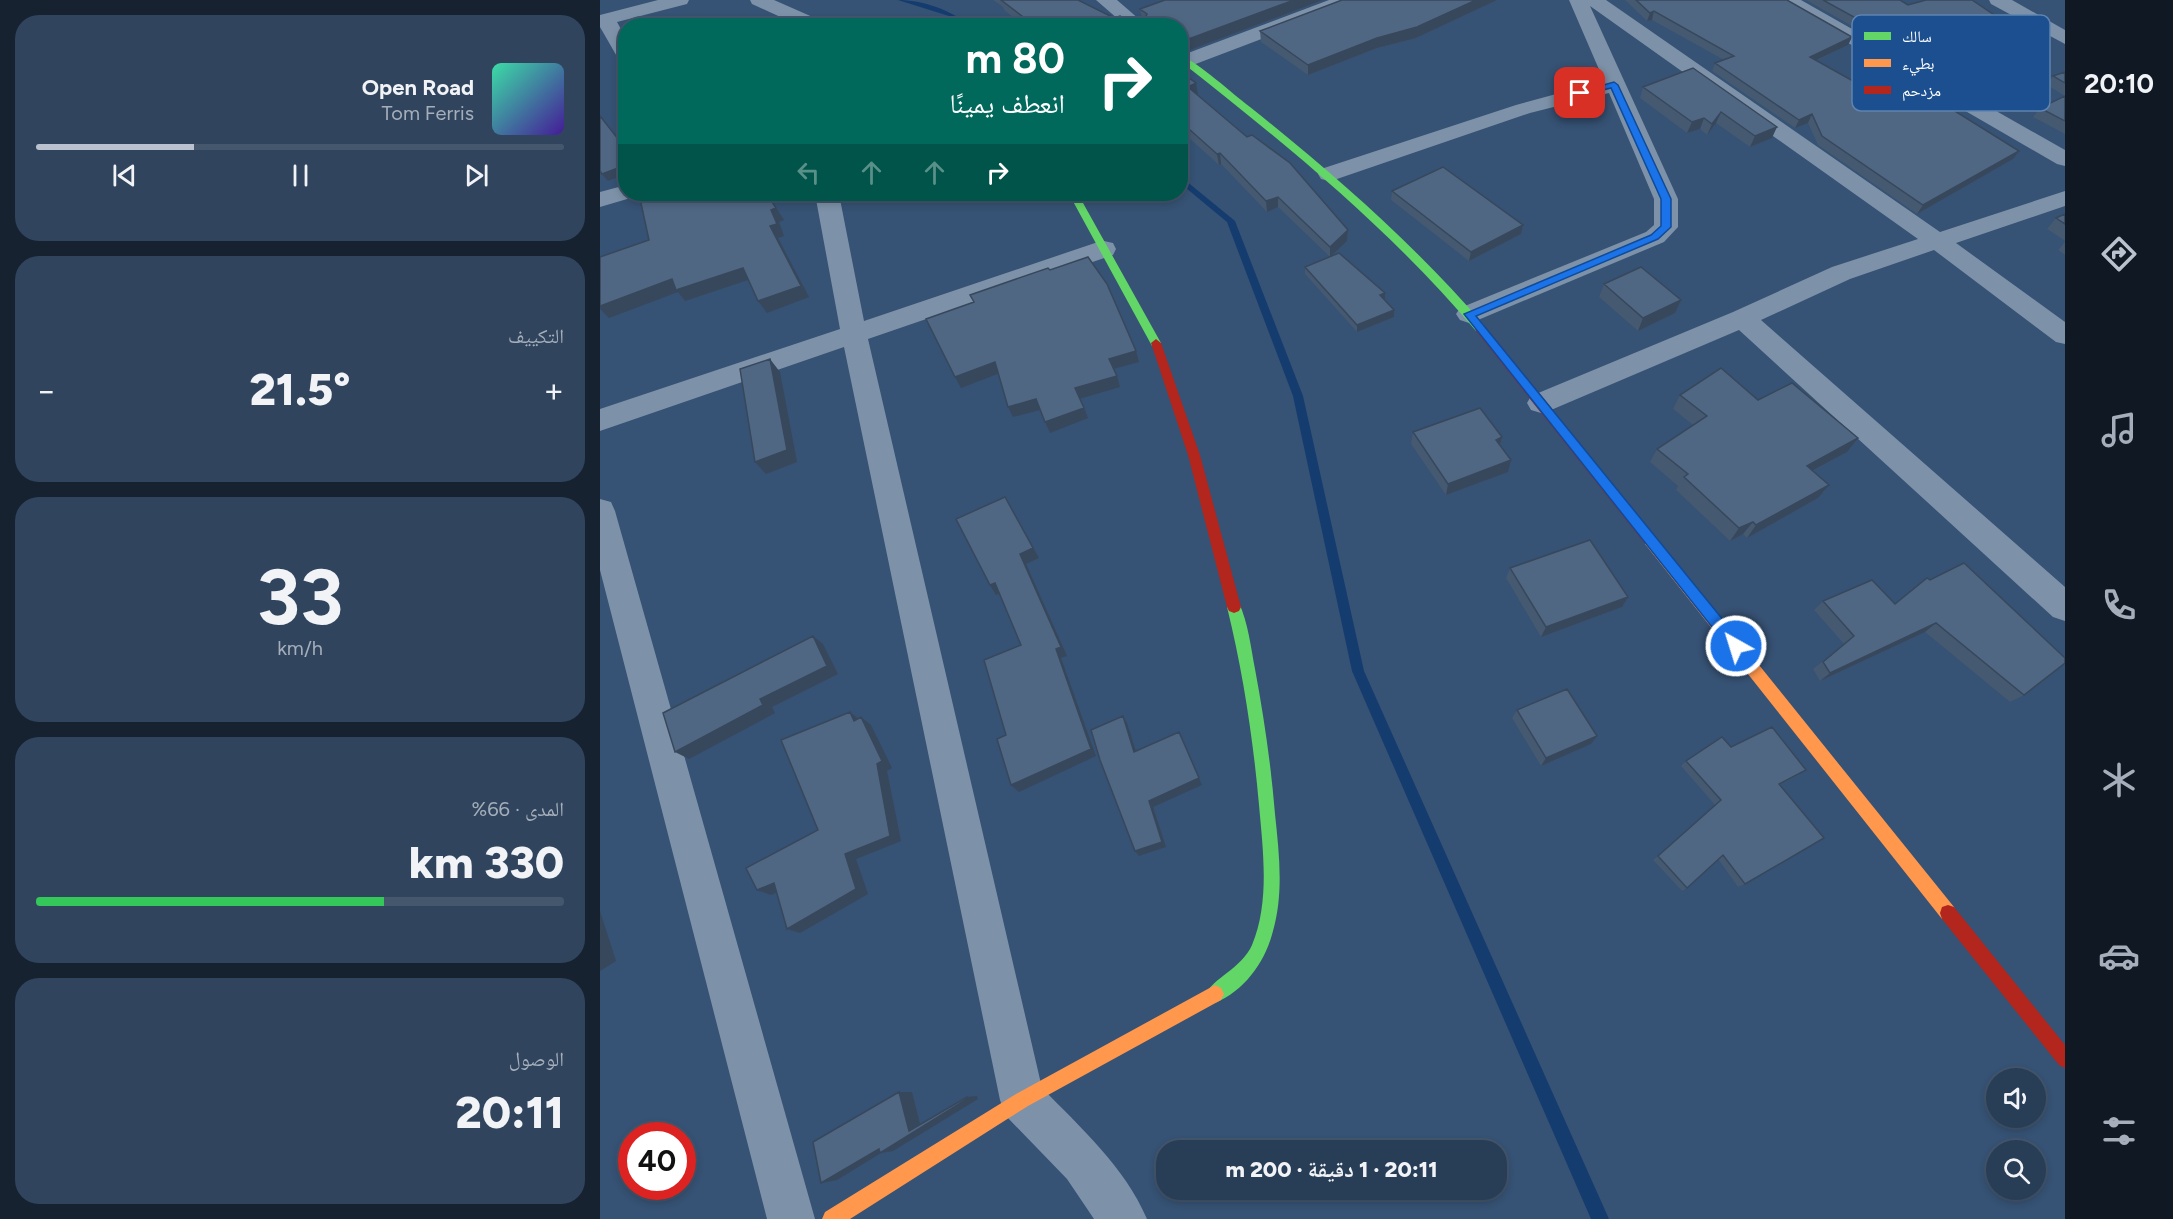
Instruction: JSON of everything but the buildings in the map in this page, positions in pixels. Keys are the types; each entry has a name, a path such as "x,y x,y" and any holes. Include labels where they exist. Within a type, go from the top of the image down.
{"street":[{"path":"618,44 603,21 680,0"},
{"path":"759,0 799,18"},
{"path":"1105,0 1128,18"},
{"path":"1188,57 1346,0"},
{"path":"1469,314 1655,237 1666,227 1666,199 1578,0"},
{"path":"1594,0 1936,240 2065,335"},
{"path":"1788,0 1852,37"},
{"path":"2008,1 2030,15"},
{"path":"2050,28 2065,38"},
{"path":"1188,63 1329,174 1399,238 1469,314 2065,1059"},
{"path":"1329,174 1523,109 1614,85"},
{"path":"1981,111 2065,159"},
{"path":"600,200 618,194"},
{"path":"1541,403 1742,318 1841,273 2065,198"},
{"path":"828,201 854,334 1022,1100 1083,1163 1123,1219"},
{"path":"832,1219 1022,1100 1237,979 1259,949 1271,903 1271,859 1261,746 1240,630 1194,455 1161,355 1077,201"},
{"path":"600,420 1104,249"},
{"path":"1742,318 2065,607"},
{"path":"600,511 791,1219"}],"waterway":[{"path":"901,0 955,18"},
{"path":"1188,185 1231,221 1298,396 1358,671 1600,1219"}],"traffic: fast":[{"path":"1188,63 1300,152 1376,218 1447,289 1480,328"},
{"path":"1077,201 1156,343"},
{"path":"1215,994 1240,975 1256,956 1269,915 1272,880 1262,758 1255,708 1234,607"}],"traffic: slow":[{"path":"1650,540 1948,913"},
{"path":"832,1219 1022,1100 1215,994"}],"traffic: jam":[{"path":"1480,328 1650,540"},
{"path":"1156,343 1194,455 1234,607"},
{"path":"1948,913 2065,1059"}],"route":[{"path":"1580,93 1614,85 1666,199 1668,221 1666,227 1655,237 1469,314 1736,646"}]}
